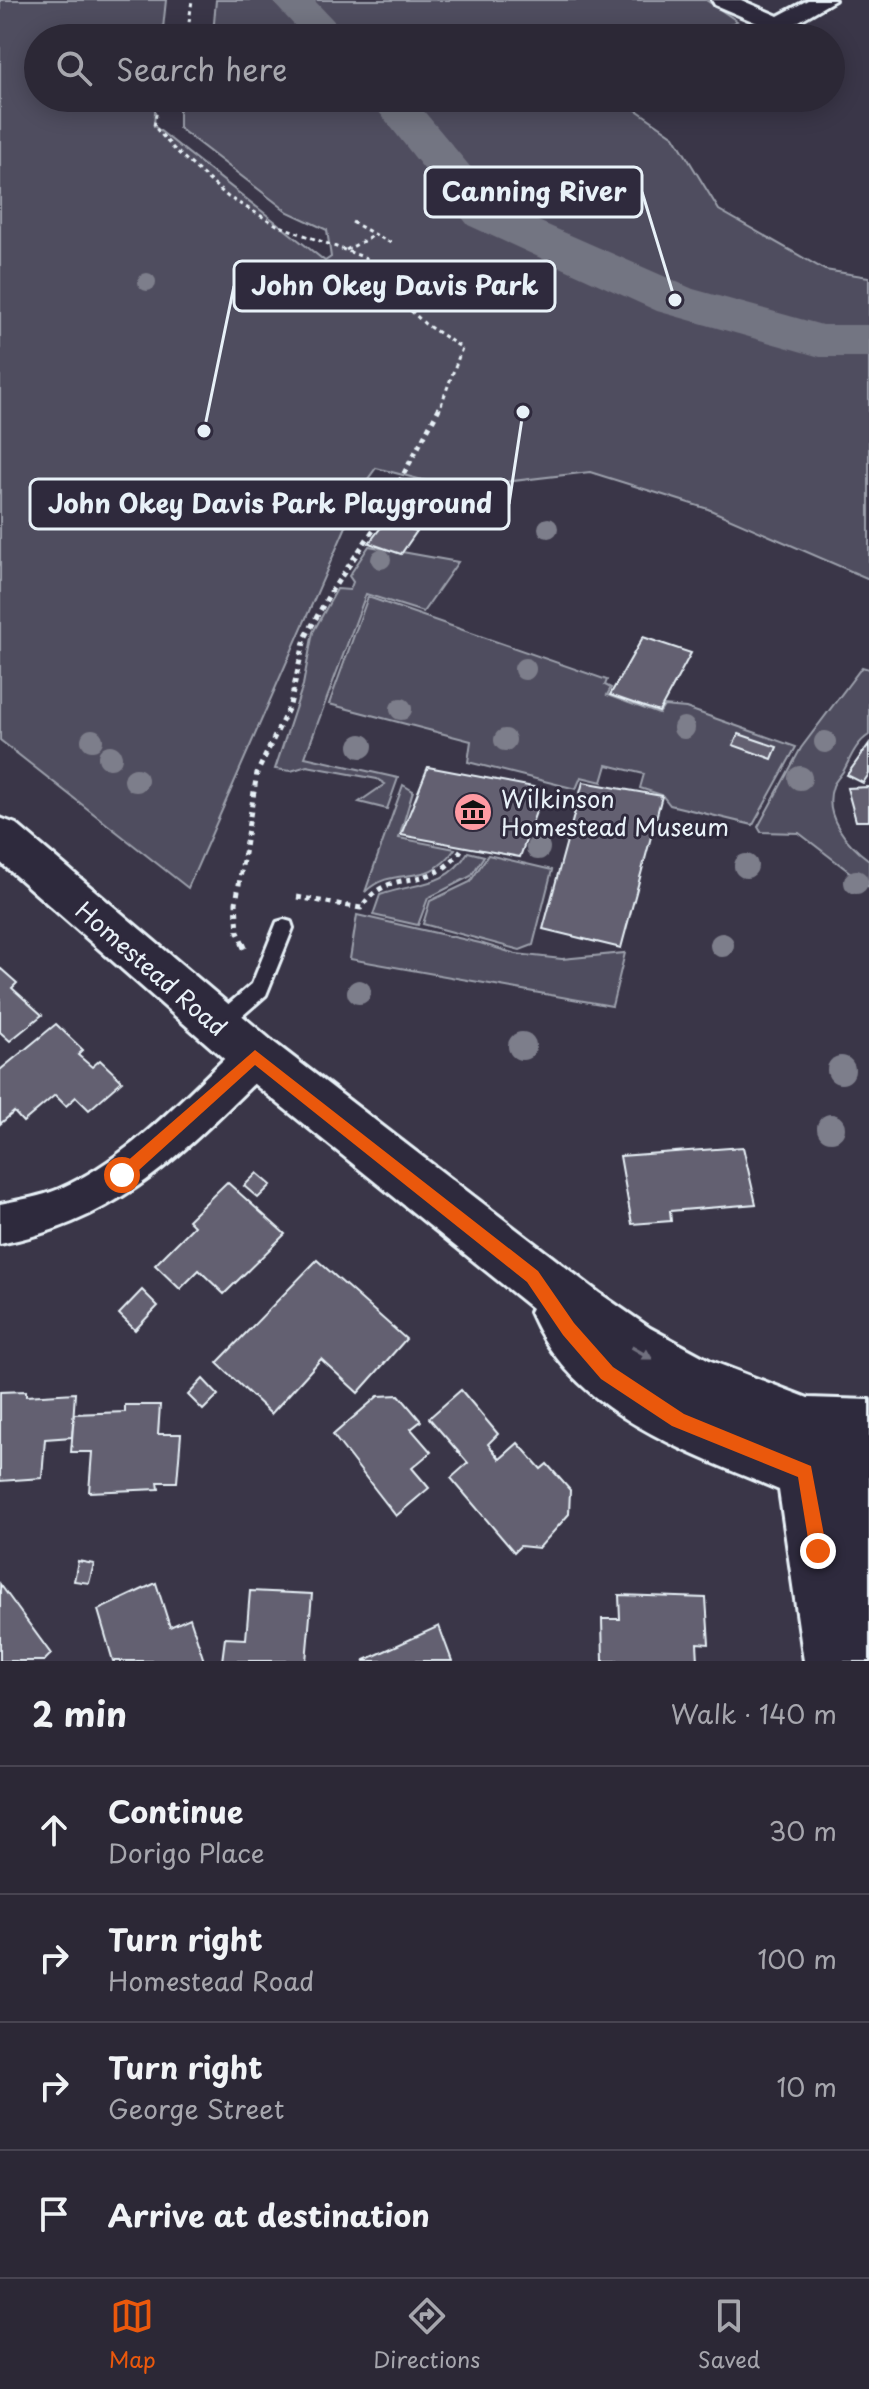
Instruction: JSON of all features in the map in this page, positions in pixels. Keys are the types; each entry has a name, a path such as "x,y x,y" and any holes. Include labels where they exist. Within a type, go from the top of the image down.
{"street":[{"path":"723,0 778,24"},
{"path":"782,24 824,0"},
{"name":"Homestead Road","path":"0,836 255,1056 532,1277 568,1329 607,1373 678,1420 843,1451"},
{"path":"0,1224 42,1216 122,1175 255,1056"},
{"path":"843,1451 869,1644"},
{"path":"835,1661 843,1451"}],"lane":[{"path":"218,1025 259,989 284,928"}],"path":[{"path":"189,24 192,0"},
{"path":"156,112 154,126 173,148 228,197 277,225 366,258 391,292 425,324 462,348 438,414 374,529 330,593 305,638 290,705 257,773 236,903 238,932 247,953"},
{"path":"352,222 391,243"},
{"path":"345,250 373,236"},
{"path":"297,897 361,908 382,885 440,875 453,864 461,850"}],"shaded area":[{"path":"0,0 166,0 163,24 24,24 24,112 155,112 154,126 325,261 331,257 327,230 288,212 179,128 179,112 639,112 674,136 719,210 825,270 869,277 869,579 708,509 590,472 453,488 376,468 365,483 188,888 0,740"},
{"path":"216,0 706,0 737,21 731,24 214,23"},
{"path":"369,546 458,562 423,612 366,594 305,757 398,778 387,809 359,802 385,784 377,779 307,766 291,771 275,769 303,685 313,632 337,589 350,590 353,582 349,576"},
{"path":"368,597 607,680 605,685 611,688 607,695 659,714 664,706 686,708 796,747 753,825 670,805 662,795 640,788 644,774 607,765 602,782 581,777 576,789 468,762 471,741 329,704"},
{"path":"862,667 869,669 869,735 854,751 834,784 830,797 839,828 869,860 869,887 799,833 761,832 758,827 801,748"},
{"path":"403,785 413,791 399,838 455,849 433,869 388,879 365,892"},
{"path":"468,852 484,856 471,876 428,898 418,925 373,915 380,895 440,878 459,864"},
{"path":"488,855 552,870 533,945 520,950 423,924 430,901 470,882"},
{"path":"357,915 516,954 562,959 625,953 612,1006 350,959"}],"building":[{"path":"386,521 417,531 401,554 369,543"},
{"path":"643,637 691,653 659,712 610,695"},
{"path":"739,734 777,747 772,759 733,745"},
{"path":"869,744 869,774 863,783 847,775"},
{"name":"Wilkinson Homestead Museum","path":"428,767 544,789 520,857 401,835"},
{"path":"583,782 662,796 621,948 543,929"},
{"path":"869,787 869,821 856,821 847,788"},
{"path":"0,968 17,983 12,988 42,1015 10,1041 0,1032"},
{"path":"56,1024 83,1050 78,1055 92,1067 100,1060 122,1081 89,1110 76,1097 66,1106 55,1095 23,1122 14,1112 0,1124 0,1070"},
{"path":"743,1147 756,1204 670,1211 671,1221 632,1224 620,1156"},
{"path":"257,1173 271,1185 258,1198 244,1186"},
{"path":"227,1182 285,1234 224,1294 199,1270 180,1289 155,1265 194,1226 188,1220"},
{"path":"317,1260 406,1339 358,1393 321,1359 271,1414 217,1363"},
{"path":"142,1290 158,1306 135,1330 119,1314"},
{"path":"203,1379 218,1395 203,1410 188,1395"},
{"path":"461,1390 498,1434 488,1444 500,1459 518,1443 541,1469 547,1464 570,1490 569,1514 539,1548 520,1546 514,1552 451,1478 468,1463 429,1418"},
{"path":"26,1391 26,1396 75,1393 72,1437 45,1439 42,1478 0,1481 0,1392"},
{"path":"399,1395 421,1421 411,1429 431,1452 412,1468 429,1488 396,1516 333,1435 378,1396"},
{"path":"125,1405 160,1405 158,1434 181,1434 177,1482 158,1482 159,1489 89,1492 92,1452 71,1452 74,1414 125,1412"},
{"path":"78,1561 94,1564 89,1583 74,1581"},
{"path":"156,1583 170,1627 190,1618 204,1661 113,1661 98,1610"},
{"path":"0,1584 51,1654 44,1661 0,1661"},
{"path":"250,1591 312,1594 306,1661 222,1661 225,1638 246,1639"},
{"path":"619,1595 706,1598 709,1644 697,1643 698,1661 603,1661 602,1619 620,1619"},
{"path":"439,1626 452,1661 363,1661"}],"waterway":[{"path":"291,0 315,24"},
{"path":"401,112 485,215 675,300 820,341 869,341"}],"place":[{"name":"Canning River","path":"675,300"},
{"name":"John Okey Davis Park Playground","path":"523,412"},
{"name":"John Okey Davis Park","path":"204,431"},
{"name":"Wilkinson Homestead Museum","path":"473,812"}],"route":[{"path":"122,1175 255,1056 532,1277 568,1329 607,1373 678,1420 805,1472 818,1551"}]}
